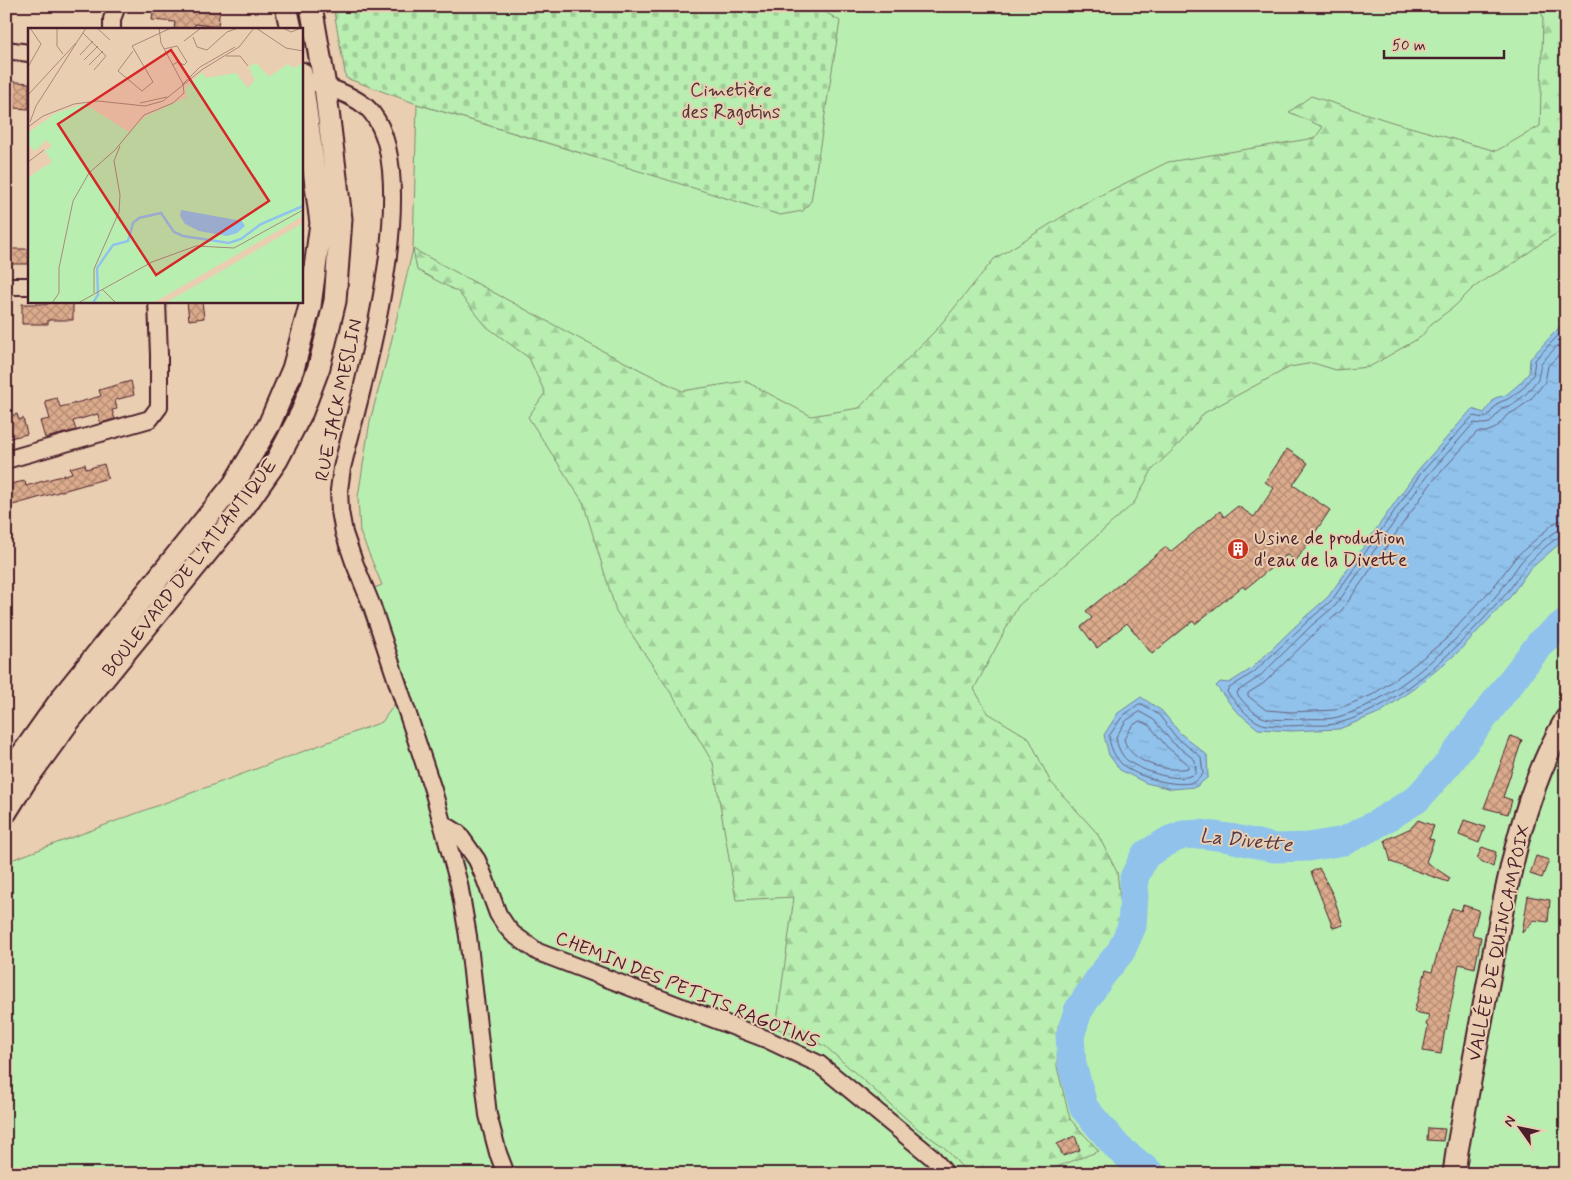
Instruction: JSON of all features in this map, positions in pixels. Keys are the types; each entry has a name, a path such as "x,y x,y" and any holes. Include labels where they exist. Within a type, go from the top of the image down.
{"main road":[{"path":"286,6 291,28"},
{"name":"BOULEVARD DE L'ATLANTIQUE","path":"6,812 26,780 69,721 244,507 277,460 302,412 319,367 335,300 341,228 325,86 311,6"},
{"name":"BOULEVARD DE L'ATLANTIQUE","path":"6,777 64,696 234,484 269,425 293,369 310,306 320,223 302,77"},
{"name":"VALLÉE DE QUINCAMPOIX","path":"1454,1174 1456,1151 1496,940 1520,834 1549,750 1566,719"}],"street":[{"path":"112,28 112,19 117,6"},
{"path":"6,50 28,53"},
{"name":"RUE JACK MESLIN","path":"302,77 356,101 372,112 382,129 388,146 393,198 385,279 364,379 342,468 339,490 340,511 344,532 372,606 433,790 459,884 464,910 488,1115 498,1153 506,1174"},
{"path":"6,286 28,286"},
{"path":"6,460 150,419 159,406 157,302"},
{"name":"CHEMIN DES PETITS RAGOTINS","path":"442,822 458,833 473,854 486,879 498,914 506,926 513,934 538,952 766,1039 819,1064 932,1157 946,1174"}],"green space":[{"name":"Cimetière des Ragotins","path":"333,6 812,6 819,8 840,21 811,201 803,211 780,215 417,104 346,78"},
{"path":"812,6 1566,6 1566,1174 6,1174 6,862 382,722 396,702 357,595 382,585 360,532 358,497 370,421 413,249 417,104 594,157 819,8"},
{"path":"1540,6 1566,6 1566,228 1472,289 1455,306 1431,324 1421,337 1369,367 1336,370 1313,363 1290,367 1204,413 1181,442 1152,470 1134,503 1018,606 974,689 988,713 1029,738 1050,781 1097,833 1117,872 1123,922 1058,1026 1057,1067 1070,1119 1099,1151 1038,1174 968,1174 944,1147 918,1129 825,1046 776,1028 794,897 736,900 713,763 675,699 616,611 583,502 528,417 545,393 529,358 487,327 458,292 417,270 413,249 595,347 682,391 745,381 811,416 859,408 937,329 994,259 1081,205 1168,162 1315,138 1323,127 1289,112 1311,96 1392,122 1496,151 1540,126 1543,18"}],"water":[{"path":"1566,320 1566,538 1529,570 1510,597 1457,653 1416,687 1381,712 1339,729 1291,731 1258,729 1235,710 1216,686 1220,682 1229,683 1251,669 1328,597 1418,470 1472,409 1484,413 1495,398 1506,395 1518,385 1529,373 1530,359"},
{"path":"1141,697 1162,711 1180,733 1207,755 1208,777 1196,787 1172,789 1146,783 1120,770 1109,755 1104,735 1118,713"}],"building":[{"path":"154,6 174,6 199,10 200,6 220,6 218,27 195,24 194,28 174,28 175,22 152,20"},
{"path":"6,81 28,83 28,109 14,108 15,99 6,98"},
{"path":"6,249 28,249 28,264 6,264"},
{"path":"48,302 73,302 73,320 48,320 48,324 22,324 22,304 48,304"},
{"path":"187,302 202,302 204,318 189,320"},
{"path":"131,381 134,395 115,400 117,409 112,410 115,419 100,423 98,414 73,421 76,430 45,438 40,421 50,419 45,401 57,398 60,407 69,405 101,396 99,390"},
{"path":"17,414 19,420 23,418 27,434 6,439 6,417"},
{"name":"Usine de production d'eau de la Divette","path":"1287,449 1308,463 1293,485 1330,510 1296,561 1287,555 1245,589 1243,586 1195,624 1193,621 1152,654 1127,623 1097,648 1081,627 1092,618 1086,611 1166,547 1170,552 1220,511 1224,517 1238,506 1254,517 1274,488 1265,482"},
{"path":"85,464 86,469 104,464 108,478 6,507 6,491 12,489 10,484 25,481 26,486 72,473 70,468"},
{"path":"1511,736 1522,740 1503,797 1512,800 1508,814 1484,808"},
{"path":"1418,820 1434,826 1429,839 1434,840 1426,862 1450,878 1448,882 1391,862 1385,840 1411,828"},
{"path":"1464,820 1485,827 1479,843 1459,835"},
{"path":"1482,847 1496,852 1493,867 1477,859"},
{"path":"1536,856 1549,860 1542,878 1530,874"},
{"path":"1319,868 1333,895 1343,925 1333,928 1311,872"},
{"path":"1528,896 1550,900 1548,922 1534,920 1522,933"},
{"path":"1463,905 1479,910 1472,935 1481,937 1475,968 1459,964 1441,1054 1423,1051 1429,1015 1414,1012 1426,970 1432,972 1452,908 1461,911"},
{"path":"1428,1128 1445,1129 1443,1141 1427,1140"},
{"path":"1075,1136 1080,1150 1063,1156 1057,1144"}],"waterway":[{"name":"La Divette","path":"1151,1174 1118,1148 1084,1108 1072,1065 1070,1036 1078,1011 1101,976 1121,951 1132,926 1134,878 1145,855 1170,840 1183,835 1201,834 1230,838 1275,848 1308,847 1344,841 1375,825 1417,799 1448,764 1542,641 1566,622"}],"place":[{"name":"Usine de production d'eau de la Divette","path":"1238,549"}]}
